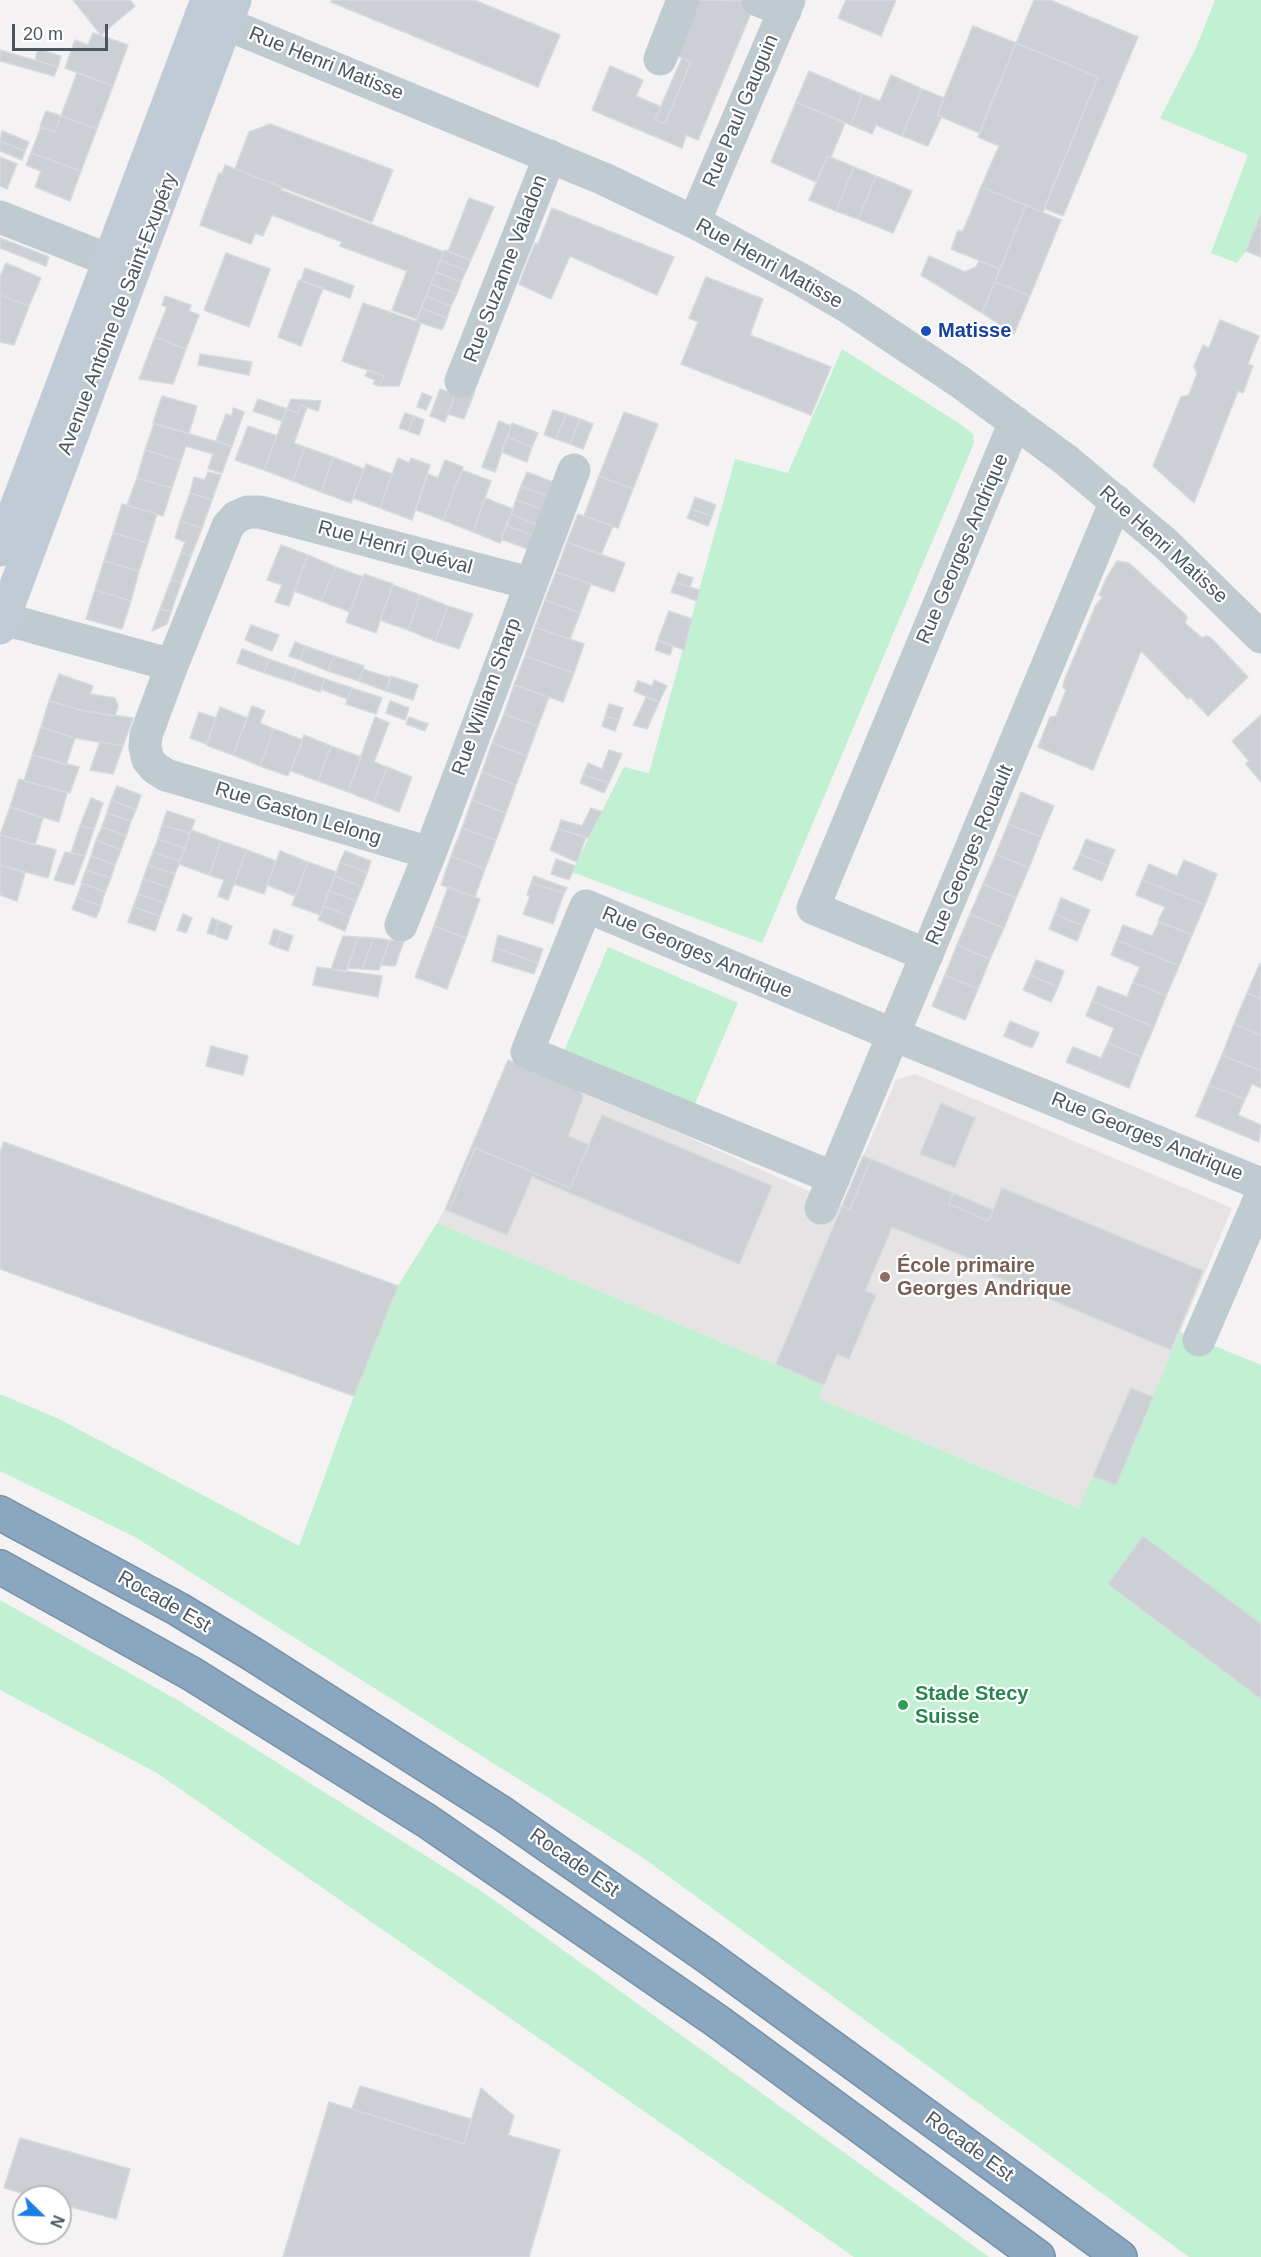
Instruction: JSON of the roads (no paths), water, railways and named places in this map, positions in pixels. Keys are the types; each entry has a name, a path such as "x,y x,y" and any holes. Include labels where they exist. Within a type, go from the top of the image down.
{"highway":[{"name":"Rocade Est","path":"0,1513 188,1615 503,1814 708,1957 1120,2257"},
{"path":"0,1567 192,1674 427,1821 717,2021 1038,2257"}],"main road":[{"name":"Avenue Antoine de Saint-Exupéry","path":"1,622 122,265 218,9"},
{"name":"Avenue Antoine de Saint-Exupéry","path":"0,550 122,265"}],"street":[{"path":"660,58 683,0"},
{"name":"Rue Paul Gauguin","path":"694,222 777,4"},
{"name":"Rue Henri Matisse","path":"218,9 604,179 694,222 848,307 1016,422 1116,501 1187,563 1261,637"},
{"name":"Rue Suzanne Valadon","path":"461,381 550,156"},
{"path":"0,217 122,265"},
{"name":"Rue Georges Andrique","path":"927,956 813,908 1016,422"},
{"name":"Rue William Sharp","path":"401,924 430,853 529,583 574,470"},
{"name":"Rue Georges Rouault","path":"821,1208 1116,501"},
{"name":"Rue Henri Quéval","path":"172,664 228,526 236,517 248,512 260,512 529,583"},
{"path":"1,622 172,664"},
{"name":"Rue Gaston Lelong","path":"172,664 146,735 145,747 148,760 155,768 166,775 430,853"},
{"name":"Rue Georges Andrique","path":"834,1178 527,1052 586,906 894,1035 1261,1184"},
{"path":"1199,1340 1261,1196"}],"place":[{"name":"Matisse","path":"926,331"},
{"name":"École primaire Georges Andrique","path":"885,1277"},
{"name":"Stade Stecy Suisse","path":"903,1705"}]}
